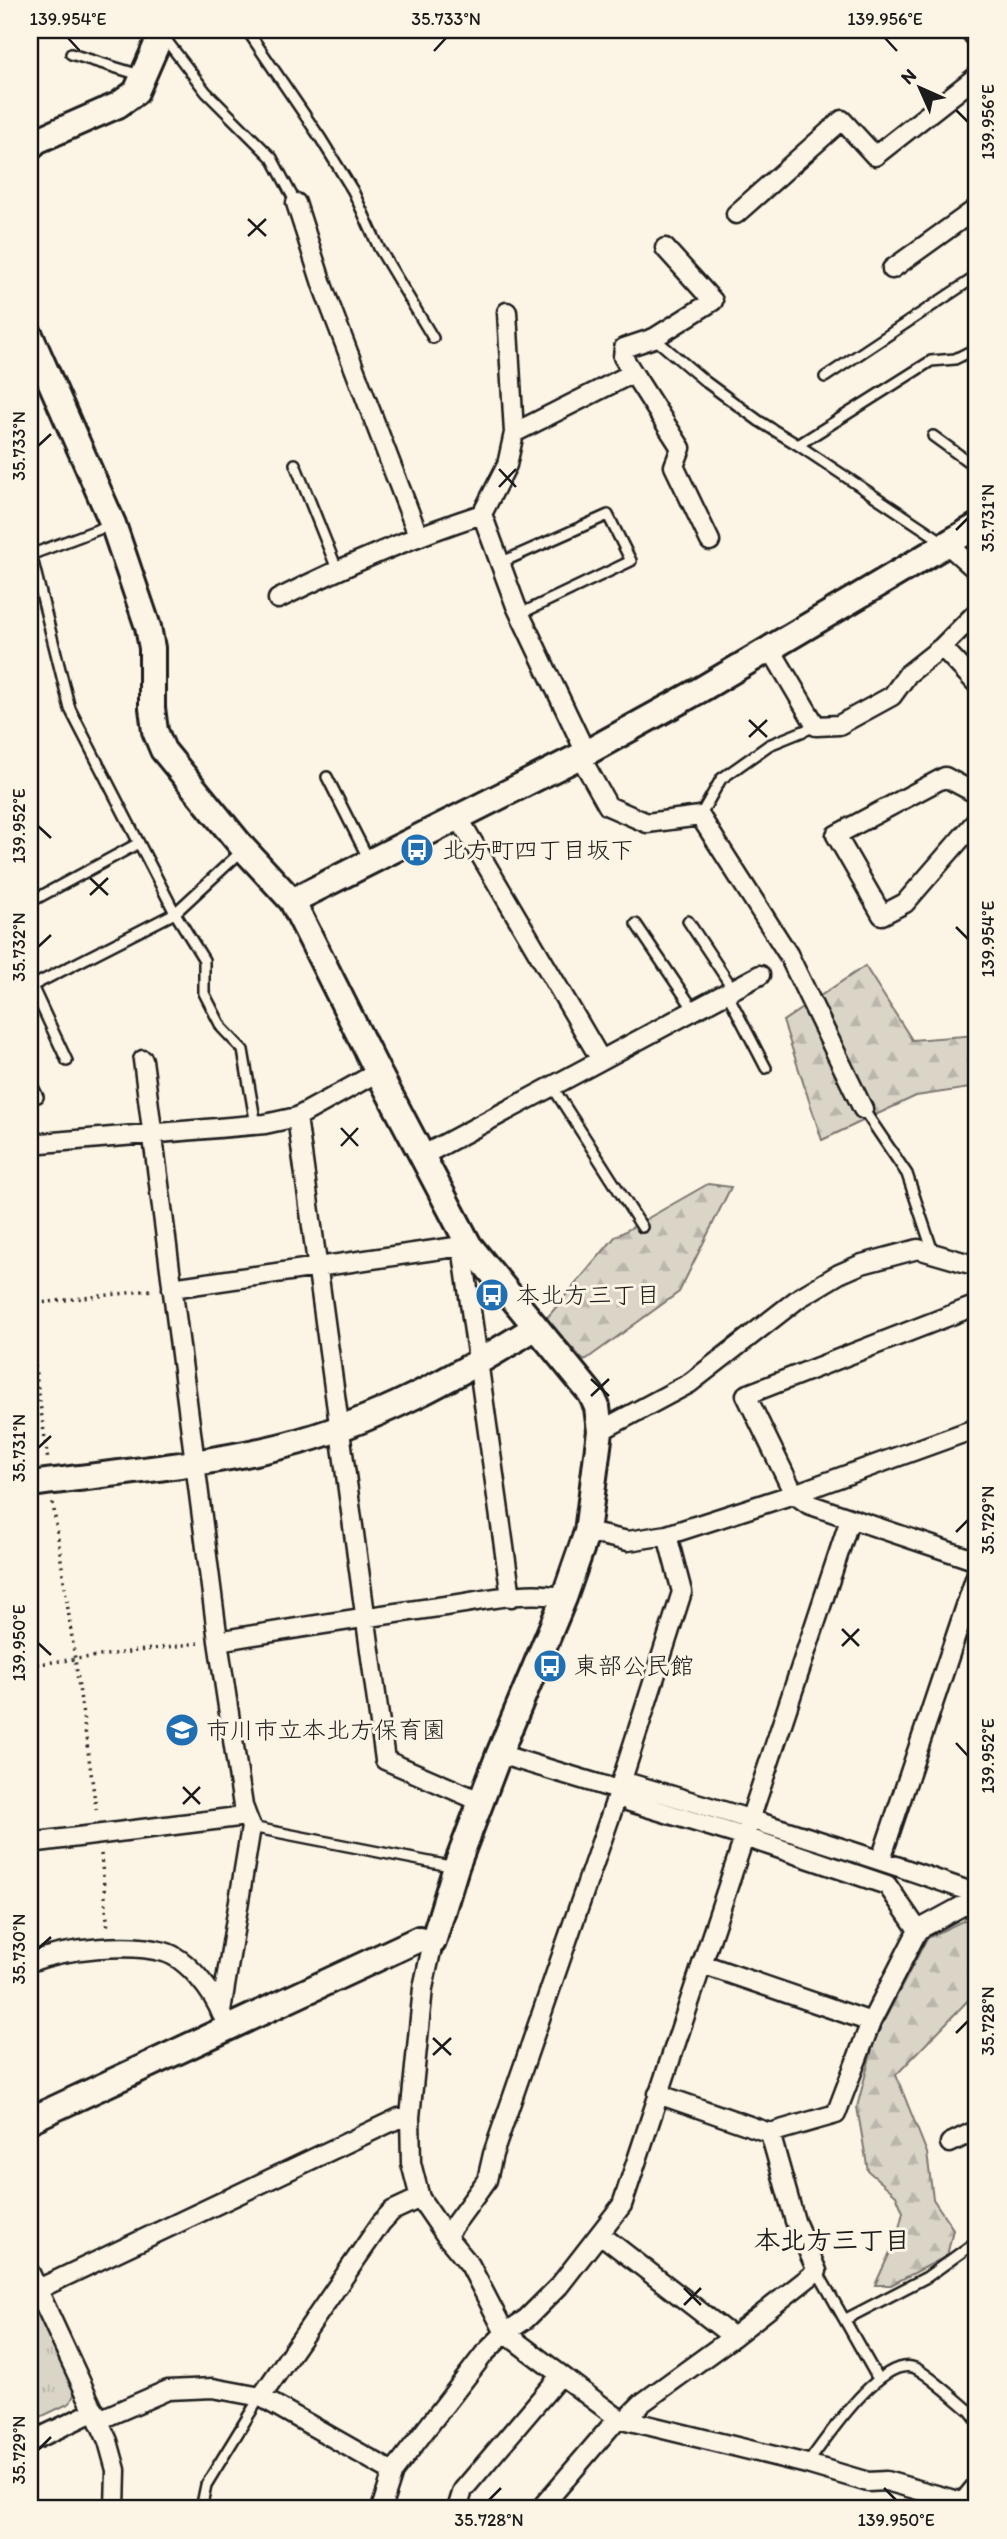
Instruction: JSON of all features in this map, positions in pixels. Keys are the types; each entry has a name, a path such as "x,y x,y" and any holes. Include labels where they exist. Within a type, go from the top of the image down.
{"street":[{"path":"969,30 977,39"},
{"path":"30,148 36,141 118,105 136,92 145,77 162,31"},
{"path":"736,214 842,120 875,156 977,76"},
{"path":"296,203 323,286 418,535"},
{"path":"892,269 977,208"},
{"path":"665,248 713,301 653,338 624,348 623,357 681,448 674,466 710,541"},
{"path":"278,599 337,569 418,535 482,514 507,465 514,433 507,312"},
{"path":"30,335 113,524 148,627 152,649 152,708 155,731 163,750 244,849 292,901 466,1245 591,1394 597,1407 600,1432 587,1532 564,1598 499,1754 457,1867 433,1942 423,1988 410,2117 411,2163 420,2198 470,2265 505,2333 560,2376 622,2418 868,2482 886,2481 963,2505"},
{"path":"514,433 633,373"},
{"path":"482,514 520,614 608,806 647,823 700,816 788,954 863,1109"},
{"path":"292,901 583,755 977,526"},
{"path":"947,544 977,571"},
{"path":"770,648 816,726 839,725 892,696 908,674 942,647 977,612"},
{"path":"942,647 977,684"},
{"path":"977,794 945,777 836,835 881,915 905,903 977,820"},
{"path":"458,817 601,1060"},
{"path":"422,1156 760,975"},
{"path":"143,1060 218,1640 248,1821 223,2020"},
{"path":"30,1144 256,1125 297,1116 378,1072"},
{"path":"297,1116 385,1760 482,1802"},
{"path":"172,1288 466,1245"},
{"path":"466,1245 478,1363 511,1597"},
{"path":"600,1432 690,1383 800,1298 839,1273 918,1248 977,1266"},
{"path":"977,1305 746,1395 794,1494 808,1504 977,1561"},
{"path":"40,1483 194,1462 282,1446 339,1428 407,1400 478,1363 536,1327"},
{"path":"587,1532 628,1541 667,1535 977,1430"},
{"path":"382,2509 393,2472 484,2354 559,2287 622,2205 850,1519"},
{"path":"446,2236 487,2180 493,2154 618,1790 682,1592 667,1535"},
{"path":"881,1859 977,1573"},
{"path":"218,1640 511,1597 551,1594 564,1598"},
{"path":"499,1754 618,1790 631,1802 887,1885 918,1930"},
{"path":"618,1790 632,1784 751,1819 881,1859 977,1896"},
{"path":"30,1843 100,1833 248,1821"},
{"path":"657,2094 770,2133 836,2114 871,2022 918,1930 977,1896"},
{"path":"30,2120 223,2020 419,1940 433,1942"},
{"path":"30,1962 109,1947 165,1952 189,1965 223,2020"},
{"path":"702,1964 871,2022"},
{"path":"115,2509 117,2470 97,2416 32,2285 399,2118 410,2117"},
{"path":"950,2143 977,2130"},
{"path":"540,2509 622,2418 733,2337 817,2271 795,2221 770,2133"},
{"path":"261,2396 381,2223 392,2211 420,2198"},
{"path":"600,2234 733,2337"},
{"path":"457,2509 463,2490 560,2376"},
{"path":"30,2442 168,2390 213,2388 261,2396 393,2472"}],"lane":[{"path":"247,30 353,191 379,248 433,338"},
{"path":"162,31 206,92 272,158 296,203"},
{"path":"71,54 145,77"},
{"path":"825,377 977,276"},
{"path":"653,338 759,421 947,544"},
{"path":"798,445 931,361 956,359 977,348"},
{"path":"933,436 977,468"},
{"path":"295,464 337,569"},
{"path":"500,563 608,515 631,561 520,614"},
{"path":"113,524 31,553 70,709 174,913 204,960 204,993 222,1028 243,1050 256,1125"},
{"path":"700,816 721,779 769,745 816,726"},
{"path":"327,777 370,861"},
{"path":"30,902 139,844"},
{"path":"67,1061 31,987 174,913 244,849"},
{"path":"688,921 730,991 765,1068"},
{"path":"636,924 694,1010"},
{"path":"30,1081 38,1097"},
{"path":"552,1086 642,1227"},
{"path":"863,1109 908,1174 933,1252"},
{"path":"248,1821 457,1867"},
{"path":"846,2319 927,2277 977,2241"},
{"path":"817,2271 878,2379"},
{"path":"807,2465 849,2407 878,2379 903,2367 914,2368 970,2411 977,2420"},
{"path":"201,2509 206,2485 261,2396"},
{"path":"963,2505 977,2478"}],"path":[{"path":"30,1304 172,1288"},
{"path":"30,1331 40,1483 74,1660 100,1833 109,1947"},
{"path":"30,1665 218,1640"}],"green space":[{"path":"865,966 912,1040 977,1035 977,1087 916,1096 822,1140 783,1021"},
{"path":"708,1184 731,1187 679,1292 584,1361 546,1319 615,1237"},
{"path":"977,1914 977,1991 896,2075 927,2153 933,2199 953,2229 947,2256 891,2285 875,2285 897,2237 903,2212 896,2195 868,2171 857,2107 875,2038 927,1938"},
{"path":"30,2305 38,2308 76,2391 70,2403 30,2422"}],"place":[{"name":"北方町四丁目坂下","path":"417,850"},
{"name":"本北方三丁目","path":"492,1295"},
{"name":"東部公民館","path":"550,1666"},
{"name":"市川市立本北方保育園","path":"182,1730"}],"district":[{"name":"本北方三丁目","path":"832,2240"}]}
